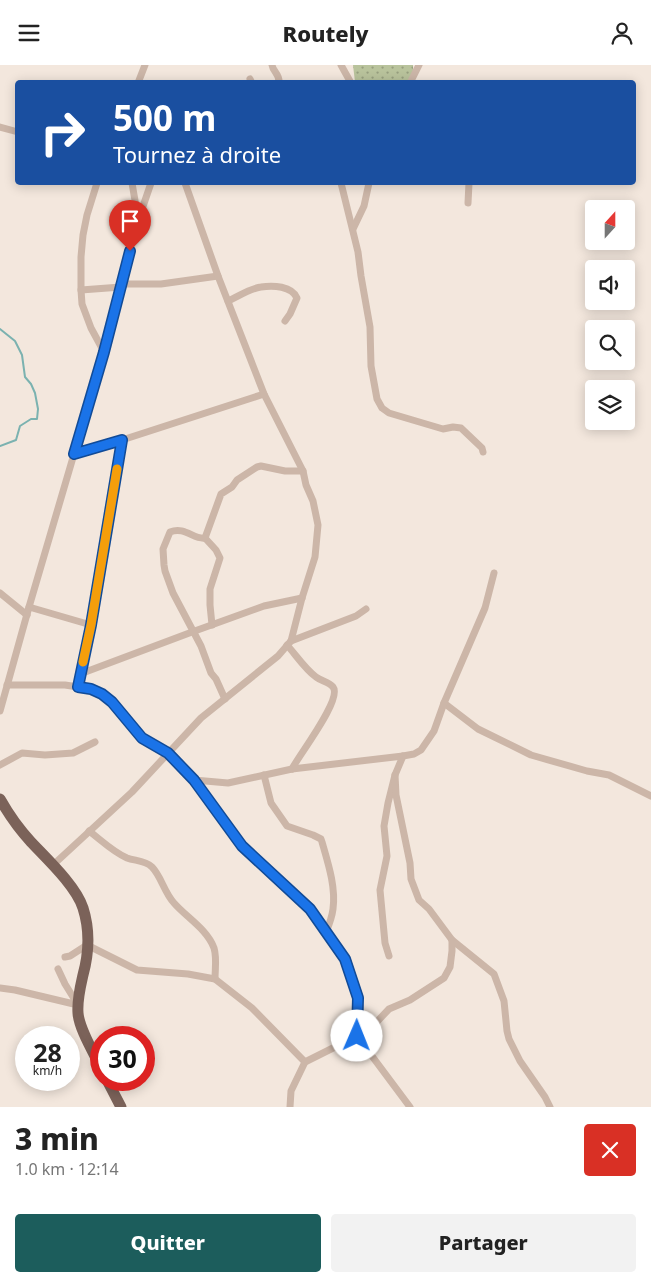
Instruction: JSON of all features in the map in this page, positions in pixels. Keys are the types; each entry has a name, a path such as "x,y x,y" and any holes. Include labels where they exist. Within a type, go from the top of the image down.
{"main road":[{"path":"0,799 16,825 80,900 88,930 87,955 79,993 79,1022 90,1046"},
{"path":"113,1092 121,1107"}],"street":[{"path":"139,80 145,65"},
{"path":"272,65 279,80"},
{"path":"341,65 349,80"},
{"path":"412,80 419,65"},
{"path":"0,127 15,131"},
{"path":"96,185 86,215 83,235 81,290 82,304 91,328 104,352"},
{"path":"132,185 138,218"},
{"path":"0,711 104,352 138,218 150,185"},
{"path":"52,865 132,792 201,718 278,656 289,643 315,557 318,525 313,501 306,485 303,471 264,394 186,185"},
{"path":"342,185 358,252 360,276 370,327 371,366 377,399 389,413 443,429 461,428 482,448 483,452"},
{"path":"353,229 364,205 369,185"},
{"path":"468,203 469,185"},
{"path":"81,290 121,285 161,284 218,275"},
{"path":"228,301 260,287 292,290 297,298 285,321"},
{"path":"74,454 264,394"},
{"path":"78,687 91,625 122,440"},
{"path":"206,538 221,495 232,487 237,480 259,466 285,471 303,471"},
{"path":"206,538 201,539 187,532 176,530 170,532 164,549 164,565 173,593 201,646 211,673 216,679 225,699"},
{"path":"206,538 220,558 210,589 212,625"},
{"path":"194,780 228,783 292,769 403,756 414,754 421,750 434,731 485,607 494,573"},
{"path":"0,593 27,615"},
{"path":"80,674 192,631 264,606 302,598"},
{"path":"29,607 91,625"},
{"path":"289,643 356,616 366,609"},
{"path":"289,643 314,676 333,687 335,691 323,722 295,761 292,769"},
{"path":"7,685 65,685 91,689 102,694 112,702 142,738 168,753 194,780 242,846 310,909 345,959 358,998 357,1036 410,1107"},
{"path":"444,703 478,729 531,755 587,771 609,775 651,796"},
{"path":"0,765 22,753 45,755 73,753 95,743"},
{"path":"389,956 385,943 380,890 387,856 384,826 395,775 403,756"},
{"path":"264,775 271,803 287,826 319,837 322,842 332,880 333,898 333,909 326,933"},
{"path":"395,775 396,795 410,863 411,879 419,900 429,909 452,939 494,974 504,1001 509,1039 520,1061 550,1107"},
{"path":"90,831 126,857 151,866 174,903 204,932 214,948 216,963 215,979"},
{"path":"290,1107 291,1091 305,1062 371,1028 389,1009 410,1000 444,978 450,967 452,939"},
{"path":"65,957 70,956 87,945 137,970 188,974 215,979 252,1008 305,1062"},
{"path":"58,969 78,1005"},
{"path":"0,988 78,1005"},
{"path":"113,1092 116,1107"}],"green space":[{"path":"353,65 413,65 413,80 355,80"}],"waterway":[{"path":"0,329 15,341 22,355 25,377 35,393 38,409 37,419 31,419 20,426 16,440 0,446"}],"slow traffic":[{"path":"83,662 117,469"}],"route":[{"path":"130,251 104,352 74,454 122,440 91,625 78,687 91,689 102,694 112,702 142,738 168,753 194,780 242,846 310,909 345,959 358,998 357,1036"}]}
